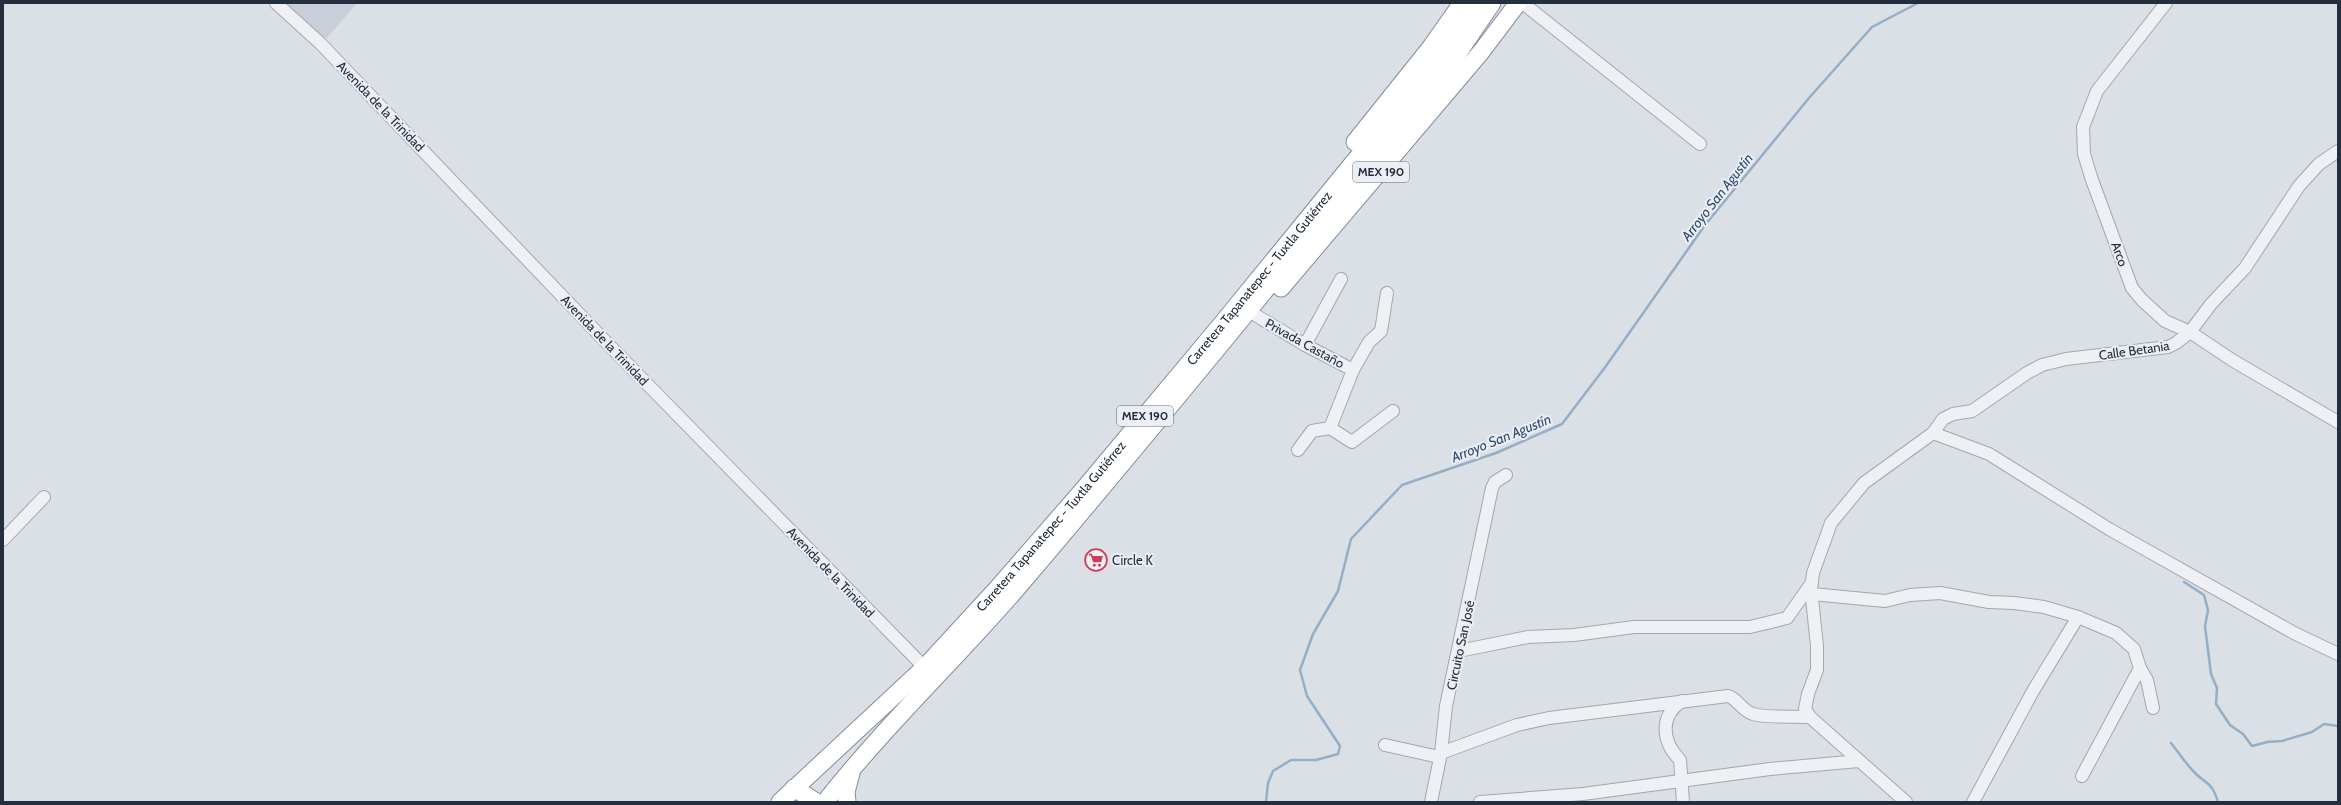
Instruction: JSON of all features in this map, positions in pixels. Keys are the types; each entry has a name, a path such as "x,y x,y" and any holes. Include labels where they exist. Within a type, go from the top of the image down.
{"highway":[{"path":"1301,226 1340,160 1431,47 1462,3"},
{"name":"Carretera Tapanatepec - Tuxtla Gutiérrez","path":"825,802 929,672 1083,490 1442,54 1477,3"},
{"name":"Carretera Tapanatepec - Tuxtla Gutiérrez","path":"780,802 794,788 929,672 1016,590 1233,329 1454,59 1492,3"},
{"name":"MEX 190","path":"1233,329 1257,316 1522,3"},
{"path":"847,802 846,792 853,766"},
{"path":"794,788 816,802"}],"street":[{"name":"Avenida de la Trinidad","path":"276,3 320,43 613,348 929,672"},
{"path":"1522,3 1578,49 1700,144"},
{"name":"Arco","path":"2166,3 2097,91 2083,127 2084,154 2092,180 2132,288 2142,300 2165,320 2190,332 2232,360 2338,422"},
{"name":"Calle Betania","path":"1811,589 1816,561 1831,523 1864,484 1933,433 1943,419 1953,414 1972,410 2027,373 2042,365 2066,359 2168,347 2176,343 2190,332 2211,304 2245,268 2298,186 2318,164 2338,151"},
{"path":"1305,346 1341,279"},
{"path":"1330,428 1353,370 1369,342 1381,331 1386,292"},
{"name":"Privada Castaño","path":"1257,316 1305,346 1353,370"},
{"path":"1298,450 1312,431 1330,428 1352,442 1392,411"},
{"path":"1933,433 1989,454 2109,529 2294,633 2338,654"},
{"name":"Circuito San José","path":"1431,802 1440,755 1446,706 1459,651 1492,488 1495,482 1506,475"},
{"path":"3,540 44,496"},
{"path":"1811,589 1885,601 1910,595 1940,592 1989,602 2044,607 2078,617 2116,633 2126,640 2134,649 2140,668 2147,680 2153,708"},
{"path":"1459,651 1528,637 1574,635 1634,627 1750,627 1787,618 1811,589"},
{"path":"1811,589 1817,646 1817,670 1808,694 1805,709 1810,717 1906,802"},
{"path":"1973,802 2033,691 2078,617"},
{"path":"2082,776 2140,668"},
{"path":"1385,745 1440,755 1517,725 1549,718 1728,696 1734,698 1753,715 1810,717"},
{"path":"1682,701 1672,708 1667,718 1666,731 1670,750 1680,760 1683,802"},
{"path":"1480,802 1584,798 1681,780 1770,769 1859,761"}],"shaded area":[{"path":"279,3 357,3 327,38 303,26"}],"waterway":[{"name":"Arroyo San Agustín","path":"1266,802 1268,783 1273,771 1291,760 1316,760 1338,754 1340,746 1307,696 1300,670 1313,634 1338,591 1351,539 1402,485 1496,453 1562,424 1606,366 1705,225 1809,98 1872,27 1918,3"},
{"path":"2184,582 2204,595 2208,610 2205,626 2211,674 2217,688 2216,704 2230,725 2243,734 2252,746 2267,742 2282,741 2312,732 2324,724 2338,726"},
{"path":"2171,743 2192,770 2209,784 2214,791 2218,802"}],"place":[{"name":"Circle K","path":"1096,560"}]}
